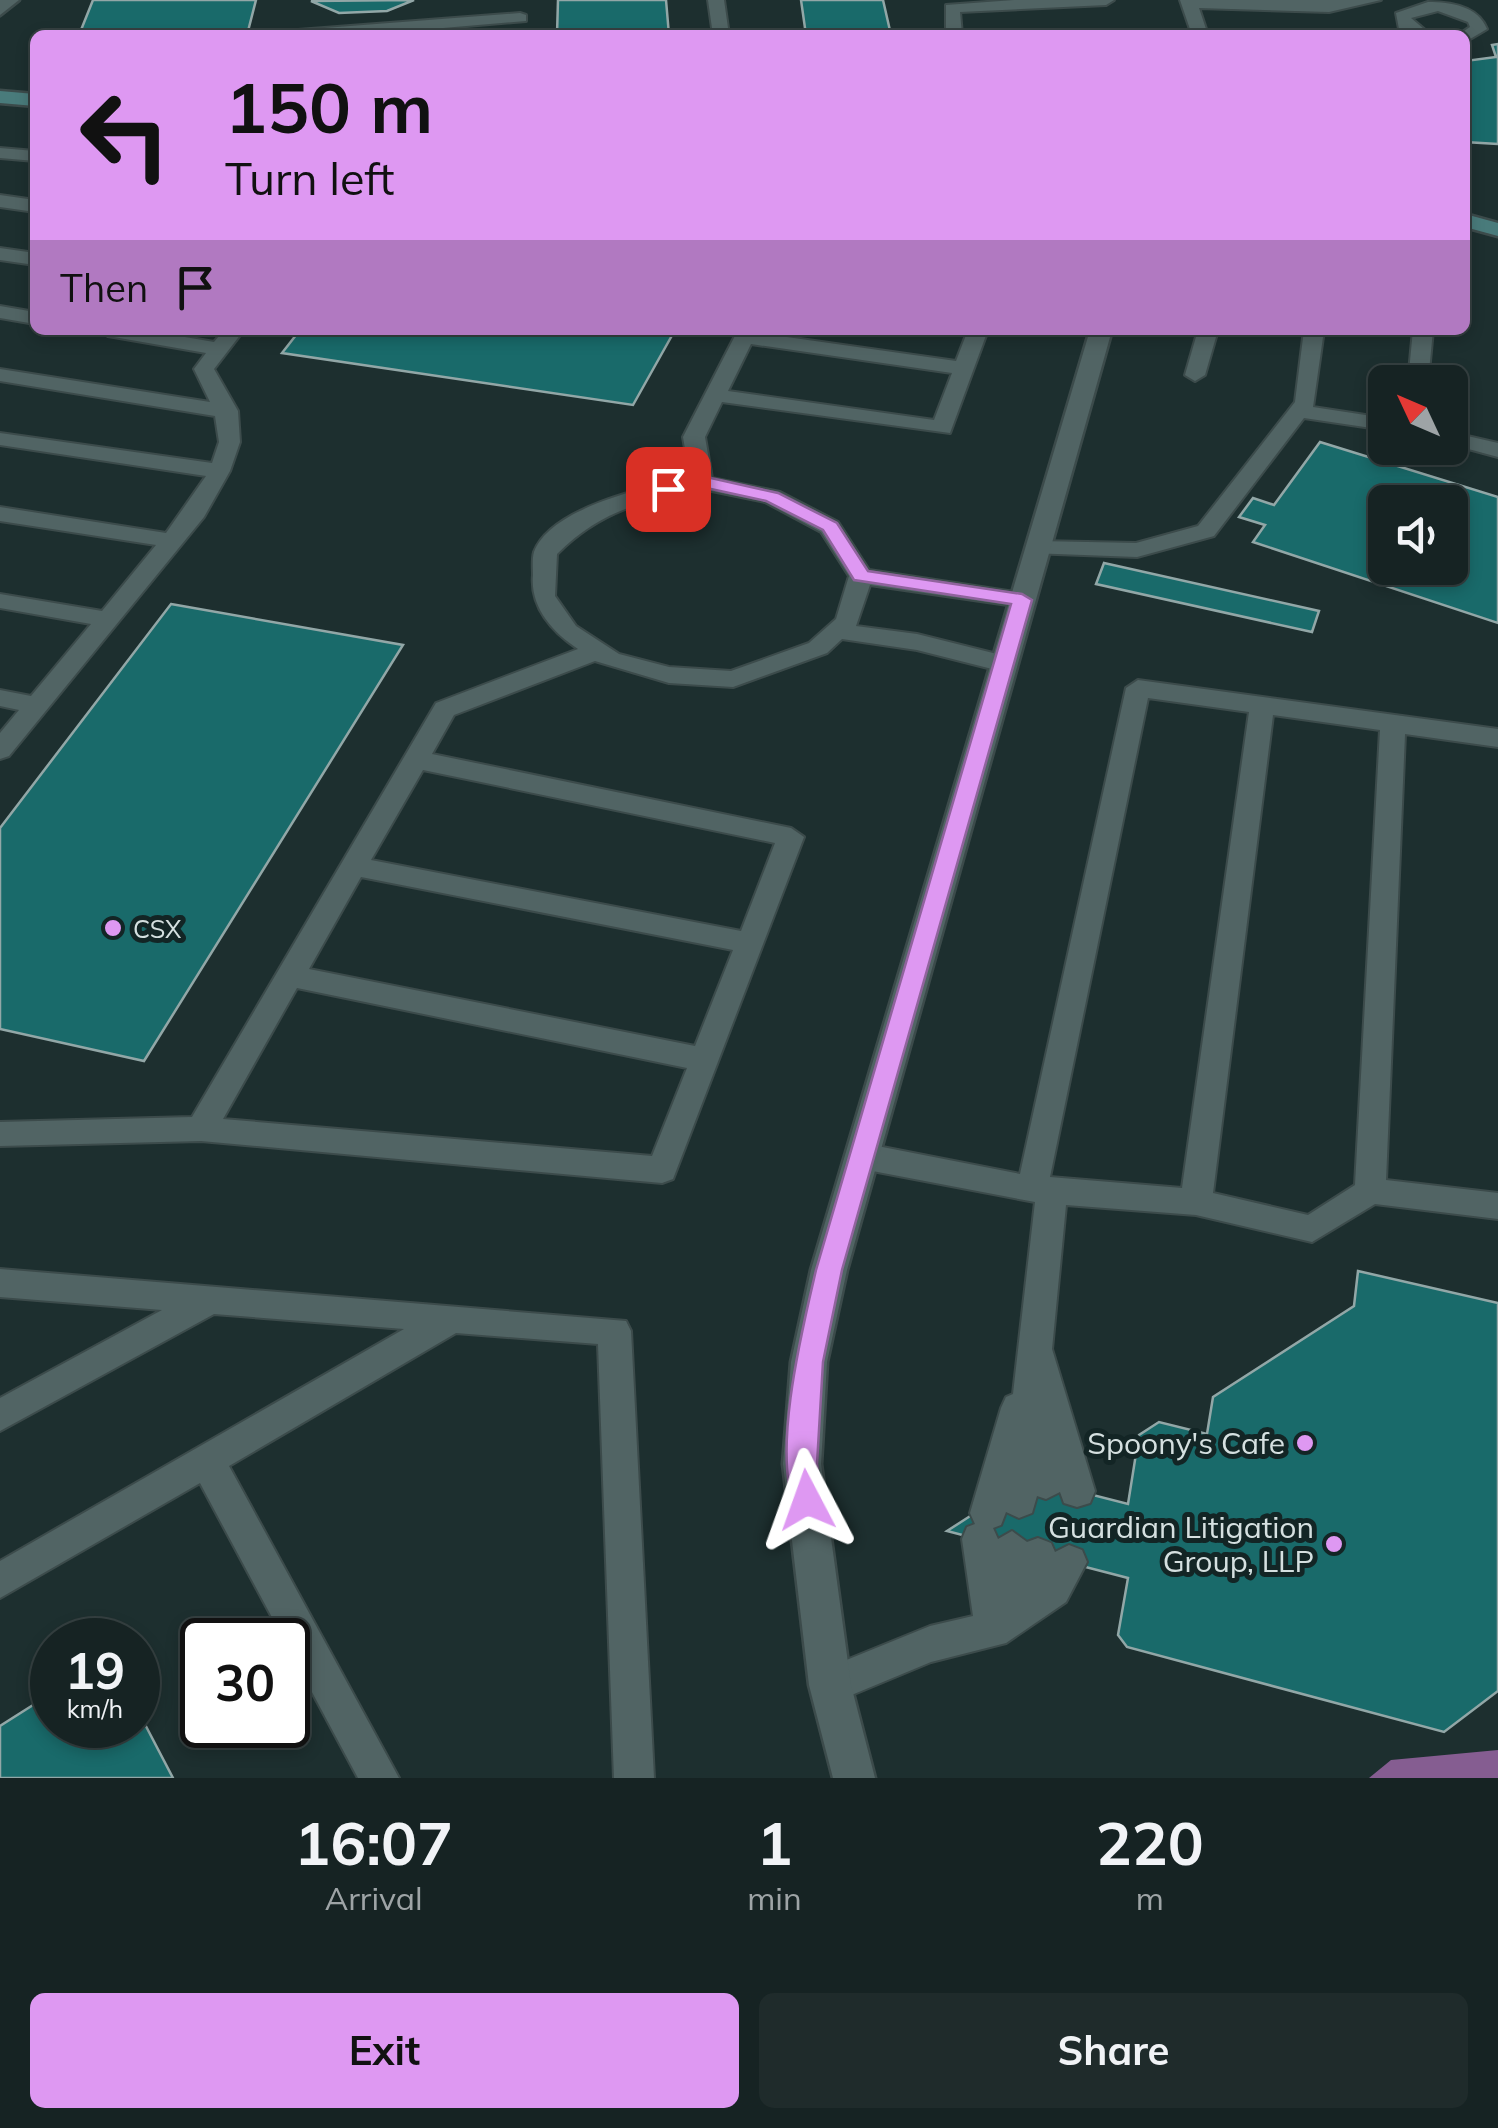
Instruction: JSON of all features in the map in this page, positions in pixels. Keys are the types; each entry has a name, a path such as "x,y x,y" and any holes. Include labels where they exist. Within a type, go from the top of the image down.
{"street":[{"path":"0,10 10,0"},
{"path":"0,97 30,100"},
{"path":"1470,222 1498,230"},
{"path":"854,1778 830,1685 802,1464 809,1362 829,1270 1100,335"}],"lane":[{"path":"716,0 720,30"},
{"path":"954,30 952,8 1106,0"},
{"path":"1198,30 1189,2 1329,7 1373,0"},
{"path":"1408,30 1402,16 1419,4 1458,10 1476,19 1472,33 1498,27"},
{"path":"363,30 520,18"},
{"path":"0,153 30,156"},
{"path":"0,201 30,205"},
{"path":"0,254 30,258"},
{"path":"0,312 30,317"},
{"path":"174,335 227,339"},
{"path":"702,482 694,437 745,335"},
{"path":"752,335 964,368"},
{"path":"715,395 942,428 976,335"},
{"path":"1195,375 1207,335"},
{"path":"1038,548 1138,550 1206,531 1304,403 1313,335"},
{"path":"1420,365 1423,335"},
{"path":"0,750 196,512 231,450 227,411 204,369 227,339"},
{"path":"0,375 227,411"},
{"path":"1298,411 1368,421"},
{"path":"0,439 219,471"},
{"path":"1468,442 1498,450"},
{"path":"702,482 772,497 830,526 861,576 847,622 818,648 733,679 669,675 611,660 567,631 543,596 546,552 576,521 634,496 702,482"},
{"path":"0,514 172,541"},
{"path":"861,576 1022,600"},
{"path":"0,601 108,619"},
{"path":"837,631 917,642 1004,664"},
{"path":"201,1128 446,709 598,651"},
{"path":"992,1630 1029,1524 1042,1190 1138,688 1498,738"},
{"path":"0,698 37,705"},
{"path":"1196,1202 1262,705"},
{"path":"1370,1191 1393,724"},
{"path":"0,1134 201,1128 662,1170 791,838 416,760"},
{"path":"354,866 750,942"},
{"path":"290,976 705,1060"},
{"path":"862,1156 1042,1190 1196,1202 1312,1228 1370,1191 1498,1206"},
{"path":"0,1283 614,1331 634,1778"},
{"path":"0,1416 212,1300"},
{"path":"0,1581 452,1318"},
{"path":"830,1685 930,1644 992,1630 1053,1590 1029,1524 1036,1344"},
{"path":"206,1461 379,1778"}],"shaded area":[{"path":"1498,1750 1498,1778 1369,1778 1391,1760"}],"building":[{"path":"93,0 256,0 248,30 81,30"},
{"path":"414,0 387,11 339,13 311,1"},
{"path":"558,0 666,0 669,30 557,30"},
{"path":"801,0 883,0 890,30 805,30"},
{"path":"1498,44 1498,144 1470,142 1470,60 1496,57 1492,45"},
{"path":"296,335 672,335 633,405 282,353"},
{"path":"1320,442 1368,457 1368,465 1394,465 1459,485 1368,485 1368,580 1253,542 1265,525 1239,517 1253,498 1274,505"},
{"path":"1468,488 1498,497 1498,623 1383,585 1468,585"},
{"path":"1104,563 1319,611 1312,632 1096,584"},
{"name":"CSX","path":"171,604 403,645 144,1061 0,1029 0,828"},
{"path":"1358,1271 1498,1303 1498,1691 1444,1732 1127,1647 1118,1635 1128,1578 947,1531 978,1511 1046,1483 1128,1504 1139,1435 1159,1422 1207,1434 1213,1397 1354,1306"},
{"path":"30,1707 30,1748 157,1748 173,1778 0,1778 0,1726"}],"place":[{"name":"CSX","path":"113,928"},
{"name":"Spoony's Cafe","path":"1305,1443"},
{"name":"Guardian Litigation Group, LLP","path":"1334,1544"}],"route":[{"path":"668,489 702,482 772,497 830,526 861,576 1022,600 829,1270 809,1362 802,1464 807,1500"}]}
